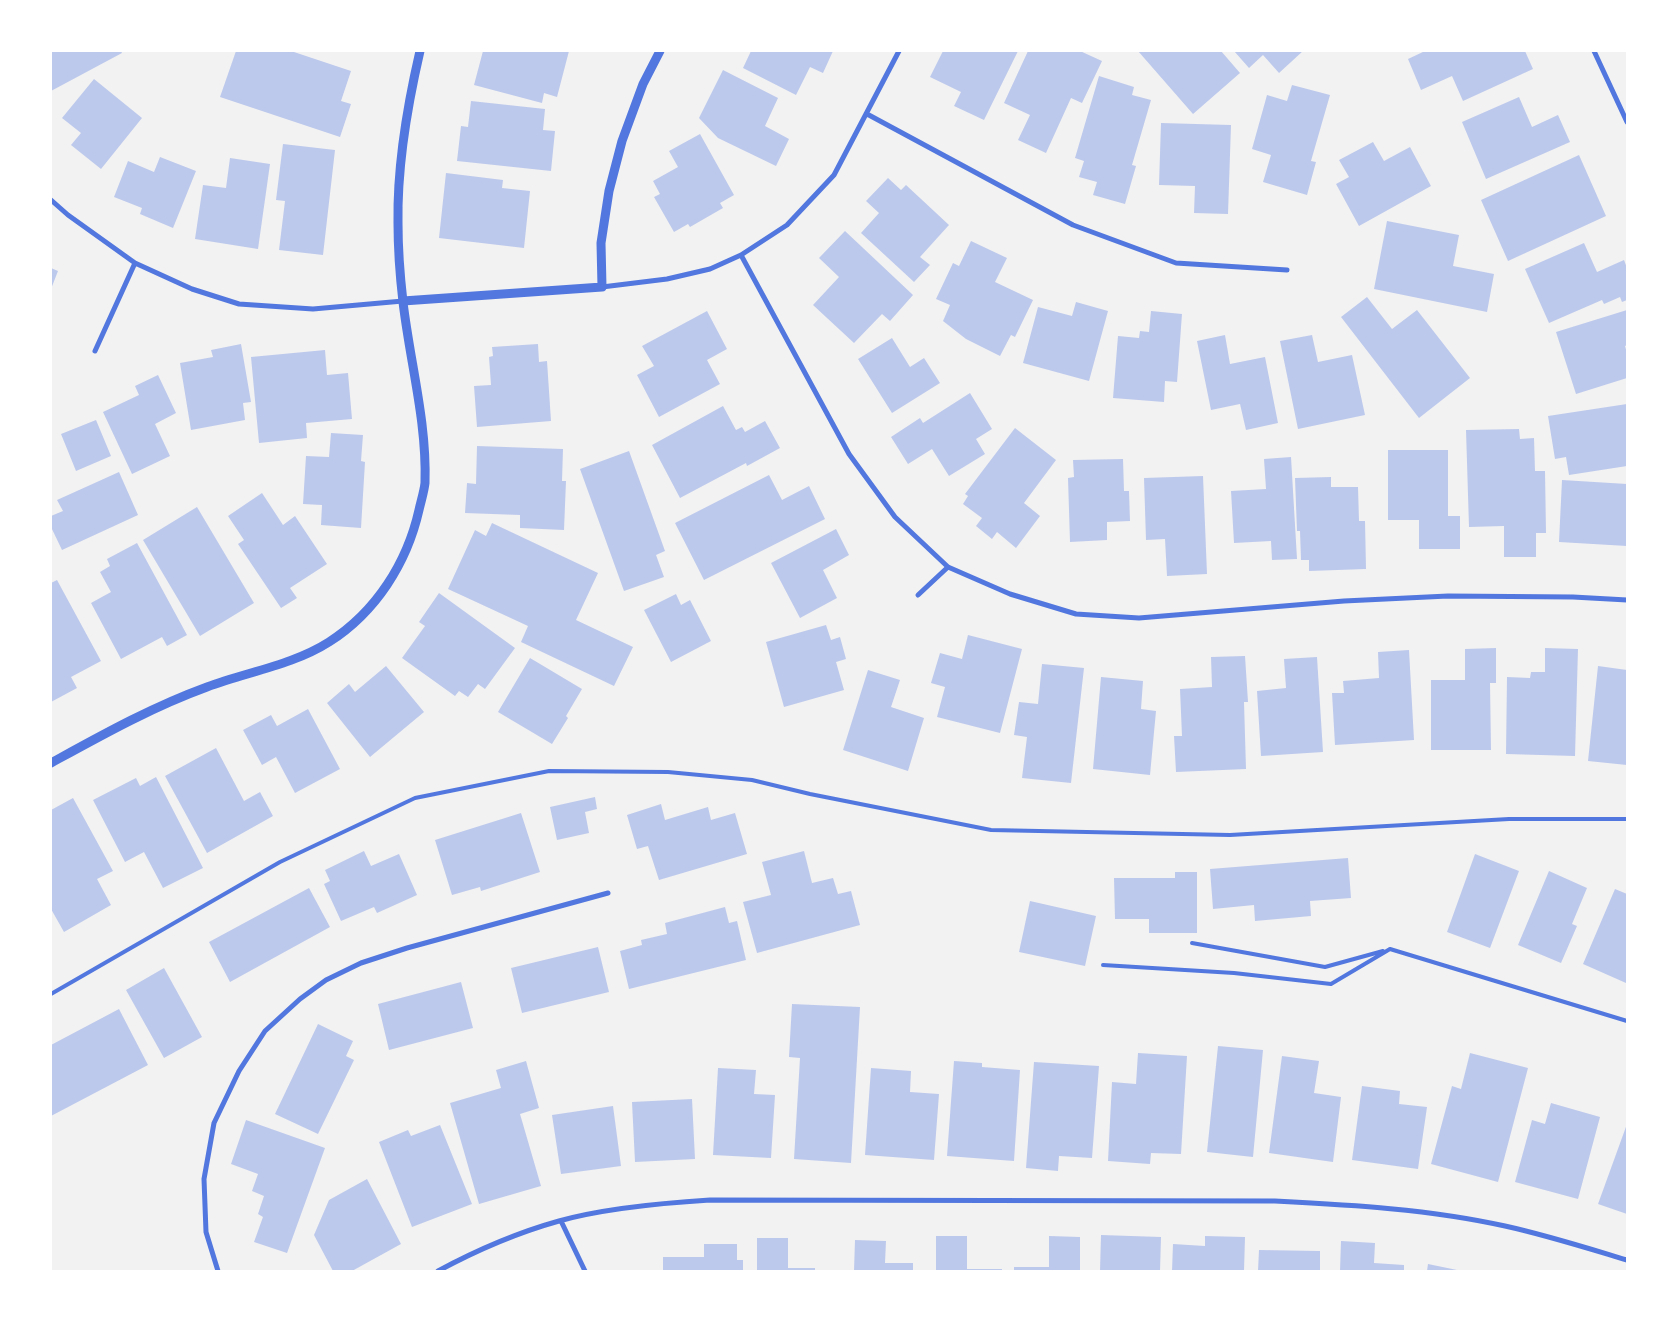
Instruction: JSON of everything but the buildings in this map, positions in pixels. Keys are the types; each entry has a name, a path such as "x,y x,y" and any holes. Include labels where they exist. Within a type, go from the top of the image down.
{"street":[{"path":"51,763 137,716 189,694 304,656 330,641 351,624 384,592 403,560 417,522 425,486 423,432 402,301 398,222 401,149 420,51"},
{"path":"602,287 601,244 609,191 622,141 643,84 660,51"},
{"path":"51,200 68,215 135,263 192,289 239,304 313,309 602,287 667,279 710,268 742,255 787,225 834,175 899,51"},
{"path":"1594,51 1627,122"},
{"path":"867,114 1083,229 1176,263 1287,270"},
{"path":"742,255 849,454 895,517 948,566 1010,594 1076,614 1139,618 1344,601 1448,596 1573,597 1627,600"},
{"path":"95,351 135,263"},
{"path":"918,595 948,566"},
{"path":"218,1271 206,1232 204,1179 214,1123 239,1071 265,1032 300,999 326,980 361,963 408,948 608,893"},
{"path":"438,1271 472,1253 522,1233 561,1221 662,1203 710,1200 1274,1201 1345,1205 1421,1212 1505,1226 1627,1260"},
{"path":"561,1221 585,1271"}],"lane":[{"path":"51,994 280,862 415,798 549,772 668,772 752,780 810,794 991,830 1230,836 1509,819 1627,819"},
{"path":"1192,943 1325,967 1390,949 1627,1021"},
{"path":"1103,965 1234,972 1331,984 1390,949"}]}
